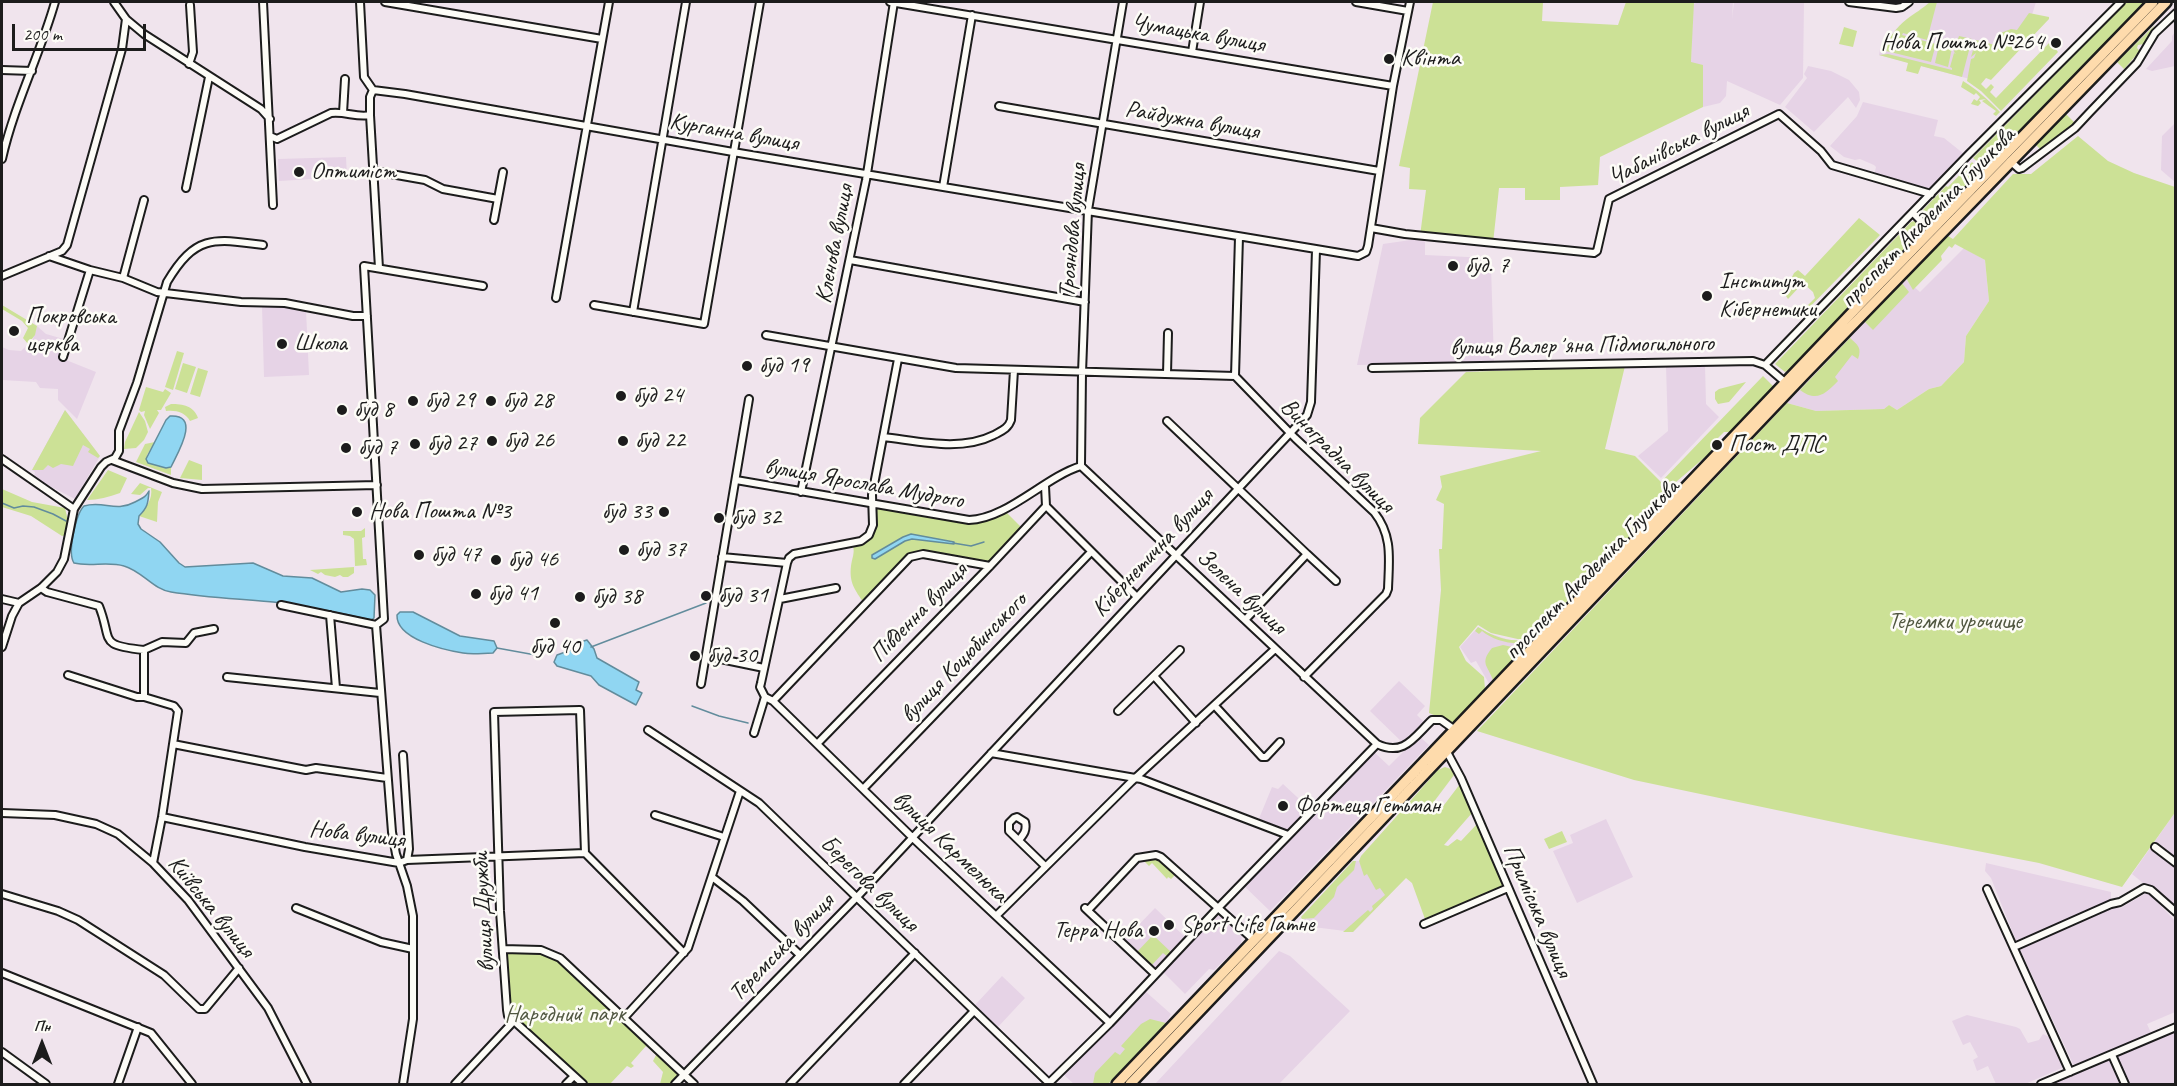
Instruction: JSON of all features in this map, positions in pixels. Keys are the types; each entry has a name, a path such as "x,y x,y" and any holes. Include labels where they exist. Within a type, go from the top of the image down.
{"highway":[{"name":"проспект Академіка Глушкова","path":"1468,723 1786,383 2153,2"},
{"name":"проспект Академіка Глушкова","path":"1468,723 2166,2"},
{"path":"1117,1084 1455,730 1468,723"},
{"path":"1130,1084 1447,752 1468,723"}],"street":[{"path":"2,159 7,136 55,2"},
{"path":"114,2 126,19 144,34 261,110 270,119"},
{"path":"264,2 273,205"},
{"path":"360,2 364,77 373,90 370,97 370,115 379,268"},
{"path":"385,2 602,39"},
{"path":"556,298 609,2"},
{"path":"633,312 686,2"},
{"path":"594,305 704,324 760,2"},
{"name":"Чумацька вулиця","path":"893,2 1393,86"},
{"name":"Кленова вулиця","path":"801,492 867,173 893,2"},
{"name":"Трояндова вулиця","path":"1081,466 1088,210 1123,2"},
{"path":"1191,52 1200,2"},
{"path":"1356,2 1408,10"},
{"path":"1371,228 1393,86 1410,2"},
{"path":"1850,2 1896,8 1909,2"},
{"name":"проспект Академіка Глушкова","path":"1765,365 2121,2"},
{"path":"189,64 193,52 190,5"},
{"path":"2010,161 2019,169 2022,168 2075,128 2137,63 2155,33 2175,13"},
{"path":"943,187 972,15"},
{"path":"2,276 62,251 67,245 122,49 126,19"},
{"path":"2,70 32,71"},
{"path":"186,188 209,77"},
{"path":"343,113 345,79"},
{"name":"Курганна вулиця","path":"373,90 1354,256 1366,252 1371,228"},
{"name":"Райдужна вулиця","path":"999,106 1379,171"},
{"path":"270,136 277,139 331,114 370,115"},
{"name":"Чабанівська вулиця","path":"1371,228 1413,235 1594,253 1597,250 1609,199 1779,114 1821,151 1832,165 1931,194"},
{"path":"374,171 425,180 443,189 498,199"},
{"path":"494,220 503,172"},
{"path":"123,278 144,200"},
{"path":"1913,213 1931,231"},
{"path":"766,335 956,368 1235,376 1239,237"},
{"path":"2,647 19,603 41,588 57,572 64,559 74,509 101,467 112,460 118,451 119,431 172,274 197,246 232,241 263,245"},
{"name":"Кібернетична вулиця","path":"913,836 1307,415 1311,402 1316,250"},
{"path":"50,256 90,270 123,278 157,292 241,302 285,303 353,316 368,316"},
{"path":"850,260 1085,302"},
{"path":"281,605 376,625 384,619 364,266 483,286"},
{"path":"63,357 90,270"},
{"path":"1167,374 1168,333"},
{"path":"754,733 765,697 760,687 789,558 794,554 861,542 869,535 873,525 872,495 898,359"},
{"name":"вулиця Валерʼяна Підмогильного","path":"1372,368 1719,361 1754,361 1765,365"},
{"path":"1765,365 1786,383"},
{"path":"883,437 960,444 977,442 996,434 1008,427 1011,420 1014,370"},
{"name":"Виноградна вулиця","path":"1235,376 1290,433 1374,512 1383,523 1389,539 1386,594 1304,677"},
{"path":"701,684 749,399"},
{"path":"1167,421 1336,581"},
{"path":"2,460 74,509"},
{"path":"112,460 173,483 202,489 377,485"},
{"name":"вулиця Ярослава Мудрого","path":"736,480 978,520 1081,466"},
{"name":"Зелена вулиця","path":"1081,466 1377,744"},
{"path":"1045,486 1046,506 1137,597"},
{"name":"Південна вулиця","path":"817,744 1046,506"},
{"name":"вулиця Коцюбинського","path":"863,789 1091,552"},
{"path":"772,702 910,557 923,554 990,566"},
{"path":"1245,620 1307,554"},
{"path":"722,557 787,563"},
{"path":"41,588 47,592 99,606 107,638 112,644 120,647 144,650 162,642 186,643 194,633 214,629"},
{"path":"780,599 836,588"},
{"path":"2,599 19,603"},
{"path":"330,615 336,688"},
{"path":"376,625 392,832 411,901 413,1018 404,1084"},
{"path":"996,916 1045,866 1275,649"},
{"path":"144,650 144,697"},
{"path":"1118,711 1180,650"},
{"path":"706,656 764,668"},
{"path":"68,675 177,708 178,714 153,863"},
{"path":"1154,676 1196,723"},
{"path":"227,677 380,693"},
{"name":"вулиця Кармелюка","path":"765,697 1110,1023"},
{"path":"1215,706 1262,757 1266,757 1280,742"},
{"name":"вулиця Дружби","path":"514,1021 508,1016 507,1010 503,949 494,712 580,710 585,854"},
{"path":"1048,1084 1110,1023 1377,744 1390,749 1401,748 1432,720 1441,720 1455,730"},
{"name":"Берегова вулиця","path":"648,730 759,803 1048,1084"},
{"path":"173,744 306,770 316,768 387,778"},
{"name":"Приміська вулиця","path":"1447,752 1456,766 1593,1084"},
{"path":"991,753 1137,778 1288,835"},
{"path":"403,755 409,849 407,860"},
{"path":"624,1018 690,944 740,791"},
{"name":"Київська вулиця","path":"2,813 55,814 96,824 118,834 153,863 188,900 239,968 279,1026 307,1084"},
{"path":"655,815 724,837"},
{"name":"Нова вулиця","path":"162,817 305,847 399,862 585,854"},
{"name":"Теремська вулиця","path":"675,1084 857,897 913,836"},
{"path":"1019,840 1045,866"},
{"path":"2155,847 2175,863"},
{"path":"585,854 684,953"},
{"path":"1155,974 1087,908 1137,858 1161,856 1254,940"},
{"path":"712,877 743,901 800,955"},
{"path":"1424,924 1508,888"},
{"path":"2014,947 2110,903 2120,902 2144,888 2151,890 2175,912"},
{"path":"1987,889 2070,1072"},
{"path":"2,894 58,911 78,920 164,975 199,1009 205,1009 239,968"},
{"path":"296,908 381,942 413,949"},
{"path":"503,949 541,950 553,954 694,1084"},
{"path":"790,1084 915,953"},
{"path":"2,973 151,1033 192,1084"},
{"path":"904,1084 974,1011"},
{"path":"455,1084 514,1021 583,1084"},
{"path":"118,1084 138,1027"},
{"path":"2042,1084 2175,1027"},
{"path":"2,1052 46,1084"},
{"path":"2112,1055 2125,1084"},
{"path":"566,1084 574,1076"}],"shaded area":[{"path":"1733,2 1732,19 1734,2 1804,2 1803,78 1780,105 1727,81 1726,96 1720,103 1703,107 1702,85 1691,63 1693,4"},
{"path":"1929,2 2036,2 2031,18 1970,79 1879,55 1880,49 1890,35 1906,20 1918,14"},
{"path":"2175,32 2175,66 2152,71 2146,69 2172,41"},
{"path":"1808,66 1831,71 1849,80 1859,92 1860,100 1856,108 1848,97 1814,132 1785,107 1807,78 1804,74"},
{"path":"1863,102 1938,120 1934,136 1944,138 1964,156 1929,190 1874,176 1876,167 1874,165 1860,159 1844,157 1830,146 1857,116"},
{"path":"2175,123 2175,182 2161,170 2162,136"},
{"path":"346,157 347,177 279,181 278,159"},
{"path":"1425,238 1425,255 1489,258 1494,363 1357,365 1383,244"},
{"path":"1964,248 1985,260 1989,301 1966,336 1964,362 1941,386 1929,389 1897,410 1889,405 1884,409 1816,411 1787,403 1906,280 1920,292"},
{"path":"262,306 286,306 306,310 309,375 264,377"},
{"path":"37,326 46,334 67,340 61,358 96,372 77,419 58,400 58,389 40,388 36,382 2,380 2,347 21,351 33,339"},
{"path":"1705,365 1706,404 1719,417 1661,478 1638,456 1668,431 1666,366"},
{"path":"65,410 100,456 75,499 34,478 35,472 32,470"},
{"path":"1478,627 1512,641 1535,640 1491,687 1476,661 1471,663 1460,647"},
{"path":"1399,681 1425,706 1417,715 1425,723 1404,744 1370,711"},
{"path":"1419,736 1429,745 1270,911 1243,885 1374,752 1389,766"},
{"path":"1283,784 1310,809 1286,831 1258,821 1272,787 1278,789"},
{"path":"2174,814 2176,815 2175,909 2132,874"},
{"path":"1606,819 1633,877 1577,903 1553,851 1573,843 1570,835"},
{"path":"1353,861 1359,861 1362,868 1389,895 1353,932 1305,926 1301,917"},
{"path":"1986,863 2111,892 2111,901 2016,941 1991,878 1985,871"},
{"path":"2148,892 2175,921 2175,1012 2147,1024 2151,1033 2077,1065 2073,1064 2019,947 2117,905 2119,909"},
{"path":"1155,908 1186,938 1156,968 1151,966 1125,939"},
{"path":"1220,911 1242,933 1241,944 1214,970 1209,969 1185,994 1162,971"},
{"path":"1279,951 1290,956 1350,1011 1279,1084 1155,1084"},
{"path":"1002,976 1025,998 998,1027 975,1005"},
{"path":"1145,991 1171,1014 1166,1023 1108,1084 1074,1084 1064,1075"},
{"path":"1967,1015 2016,1027 2020,1029 2028,1043 2039,1040 2043,1034 2051,1038 2064,1067 2025,1084 1996,1084 1988,1066 1977,1071 1973,1060 1978,1057 1970,1042 1963,1045 1952,1021"},
{"path":"2175,1031 2175,1084 2050,1084 2095,1064"}],"green space":[{"path":"1433,2 1543,2 1542,21 1618,25 1626,2 1694,2 1691,62 1703,65 1703,107 1600,157 1598,185 1560,187 1560,200 1525,200 1525,188 1499,188 1493,243 1420,236 1426,190 1409,189 1410,168 1399,166"},
{"path":"1930,2 1937,2 1927,40 1903,33 1902,35 1936,44 1931,62 1882,50 1899,26"},
{"path":"2127,2 2145,4 1985,168 1973,158"},
{"path":"2029,13 2049,17 2049,19 1991,80 1986,78 1981,84 1986,89 1991,84 1994,87 1990,92 1996,98 2050,42 2058,52 2001,111 1967,81 1971,59 1976,53 1971,57 1976,40 1995,45 1998,34 2011,29 2017,30"},
{"path":"2155,25 2144,44 2138,45 2137,48 2140,51 2124,69 2117,62"},
{"path":"1844,27 1857,31 1853,47 1839,44"},
{"path":"1959,36 1972,39 1962,77 1921,66 1918,74 1906,71 1908,63 1879,55 1888,54 1952,70 1950,67 1954,53 1956,54 1954,52"},
{"path":"1939,45 1952,48 1948,67 1935,63"},
{"path":"1963,81 1986,99 1979,100 1981,103 1978,106 1971,104 1974,99 1977,101 1980,97 1976,93 1974,95 1961,87"},
{"path":"1986,99 2000,112 1996,116 1993,114 1996,111 1982,101"},
{"path":"2066,114 2075,123 2040,149 2036,145"},
{"name":"Теремки урочище","path":"2078,136 2108,161 2175,187 2175,815 2122,887 2039,863 1634,780 1477,731 1787,403 1816,411 1884,409 1889,405 1897,410 1929,389 1941,386 1964,362 1966,336 1989,301 1985,260 1955,244 1952,248 1949,246 1941,256 1942,260 1913,290 1906,278 1948,236 1953,239 2013,174 2031,174"},
{"path":"1972,162 1981,172 1932,223 1923,219 1920,213"},
{"path":"1859,218 1880,235 1803,314 1801,312 1815,298 1813,292 1803,283 1788,299 1784,293 1794,273 1798,270 1805,276"},
{"path":"1914,221 1922,226 1924,232 1789,370 1785,372 1775,364 1911,222"},
{"path":"1901,282 1909,292 1873,330 1865,322"},
{"path":"2,305 37,326 35,335 28,344 23,338 28,328 22,321 2,309"},
{"path":"1850,338 1860,352 1858,359 1852,355 1835,377 1838,381 1821,395 1811,396 1800,390"},
{"path":"177,351 184,353 173,390 165,387"},
{"path":"183,363 196,367 187,393 175,389"},
{"path":"1625,366 1605,449 1635,456 1661,482 1763,376 1774,387 1731,432 1724,432 1711,445 1711,452 1676,482 1662,505 1531,638 1522,641 1535,640 1522,643 1500,641 1482,631 1479,634 1475,631 1478,627 1499,637 1522,640 1491,633 1478,625 1459,647 1466,661 1484,677 1485,689 1453,723 1429,713 1441,590 1439,549 1442,549 1444,504 1436,500 1442,487 1440,476 1541,451 1418,444 1420,418 1466,372"},
{"path":"198,368 208,371 200,397 190,394"},
{"path":"1746,382 1729,402 1718,404 1715,392"},
{"path":"146,387 163,392 165,389 171,393 161,410 157,410 159,413 150,429 144,415 145,411 139,410"},
{"path":"171,404 188,406 198,418 190,421 180,412 166,411 165,407"},
{"path":"65,410 100,456 98,458 88,452 90,449 83,445 73,466 61,464 53,468 48,465 43,470 32,470"},
{"path":"139,412 148,432 136,448 124,449 125,442"},
{"path":"155,442 147,455 148,463 166,468 171,467 171,475 136,462 145,444"},
{"path":"189,460 202,465 202,480 180,478"},
{"path":"108,470 127,478 120,493 87,500"},
{"path":"140,483 162,492 158,502 157,522 139,516 151,496 151,488 140,495 131,494"},
{"path":"2,489 32,502 65,508 68,521 67,535 62,536 31,516 2,507"},
{"path":"878,507 969,522 988,519 1004,510 1023,529 990,563 916,553 864,603 855,590 851,577 853,546 863,541 870,533 875,524"},
{"path":"365,528 365,537 362,538 363,559 366,559 367,565 355,566 354,539 343,535 343,531 361,531"},
{"path":"354,567 354,573 348,577 340,575 335,577 321,572 318,574 310,570"},
{"path":"1503,645 1526,650 1494,684 1485,662 1492,648"},
{"path":"1445,767 1451,769 1454,775 1433,803 1441,809 1460,784 1472,813 1444,845 1448,846 1457,839 1461,841 1477,824 1502,887 1425,919 1412,883 1406,878 1353,932 1343,932 1368,910 1370,912 1373,909 1372,906 1385,895 1380,888 1376,890 1367,874 1364,876 1359,861 1361,856 1438,770"},
{"path":"1562,831 1567,842 1549,849 1544,839"},
{"path":"1156,856 1177,873 1171,879 1168,877 1167,879 1152,863 1149,866 1141,858"},
{"path":"1353,861 1356,861 1354,870 1337,887 1334,897 1314,918 1302,919 1301,917"},
{"path":"1153,935 1172,953 1168,957 1163,953 1151,966 1137,952"},
{"name":"Народний парк","path":"508,952 541,952 558,960 678,1073 679,1077 672,1084 660,1084 663,1072 653,1061 656,1055 646,1046 631,1063 634,1066 631,1068 627,1066 610,1084 586,1084 511,1014 506,956"},
{"path":"1150,1019 1166,1023 1108,1084 1093,1084 1095,1073 1115,1052 1120,1055 1125,1049 1121,1046 1141,1024"}],"water":[{"path":"170,416 179,417 184,421 186,428 185,436 171,467 166,468 148,463 146,459"},
{"path":"149,491 147,505 139,516 138,524 185,567 253,563 283,576 312,578 341,592 370,590 375,595 374,618 371,620 281,603 165,591 124,566 74,563 71,551 73,534 84,506 128,505 143,498"},
{"path":"911,534 954,542 954,544 912,539 875,559 872,558 872,555"},
{"path":"400,612 413,612 460,636 494,641 497,648 493,653 470,654 422,642 404,631 397,615"},
{"path":"587,640 597,658 639,682 636,690 642,693 636,705 599,685 591,676 557,666 554,662 557,655"}],"waterway":[{"path":"2,503 14,508 34,507 66,521"},
{"path":"953,543 971,546 984,542"},
{"path":"591,647 706,603"},
{"path":"497,648 541,656"},
{"path":"692,706 748,723"}],"place":[{"name":"Нова Пошта №264","path":"2056,43"},
{"name":"Квінта","path":"1389,59"},
{"name":"Оптиміст","path":"299,172"},
{"name":"буд. 7","path":"1453,266"},
{"name":"Інститут Кібернетики","path":"1707,296"},
{"name":"Покровська церква","path":"14,331"},
{"name":"Школа","path":"282,344"},
{"name":"буд 19","path":"747,366"},
{"name":"буд 24","path":"621,396"},
{"name":"буд 29","path":"413,401"},
{"name":"буд 28","path":"491,401"},
{"name":"буд 8","path":"342,410"},
{"name":"буд 26","path":"492,441"},
{"name":"буд 22","path":"623,441"},
{"name":"буд 27","path":"415,444"},
{"name":"Пост ДПС","path":"1717,445"},
{"name":"буд 7","path":"346,448"},
{"name":"Нова Пошта №3","path":"357,512"},
{"name":"буд 33","path":"664,512"},
{"name":"буд 32","path":"719,518"},
{"name":"буд 37","path":"624,550"},
{"name":"буд 47","path":"419,555"},
{"name":"буд 46","path":"496,560"},
{"name":"буд 41","path":"476,594"},
{"name":"буд 31","path":"706,596"},
{"name":"буд 38","path":"580,597"},
{"name":"буд 40","path":"555,623"},
{"name":"буд 30","path":"695,656"},
{"name":"Фортеця Гетьман","path":"1283,806"},
{"name":"Sport Life Гатне","path":"1169,925"},
{"name":"Терра Нова","path":"1154,931"}]}
